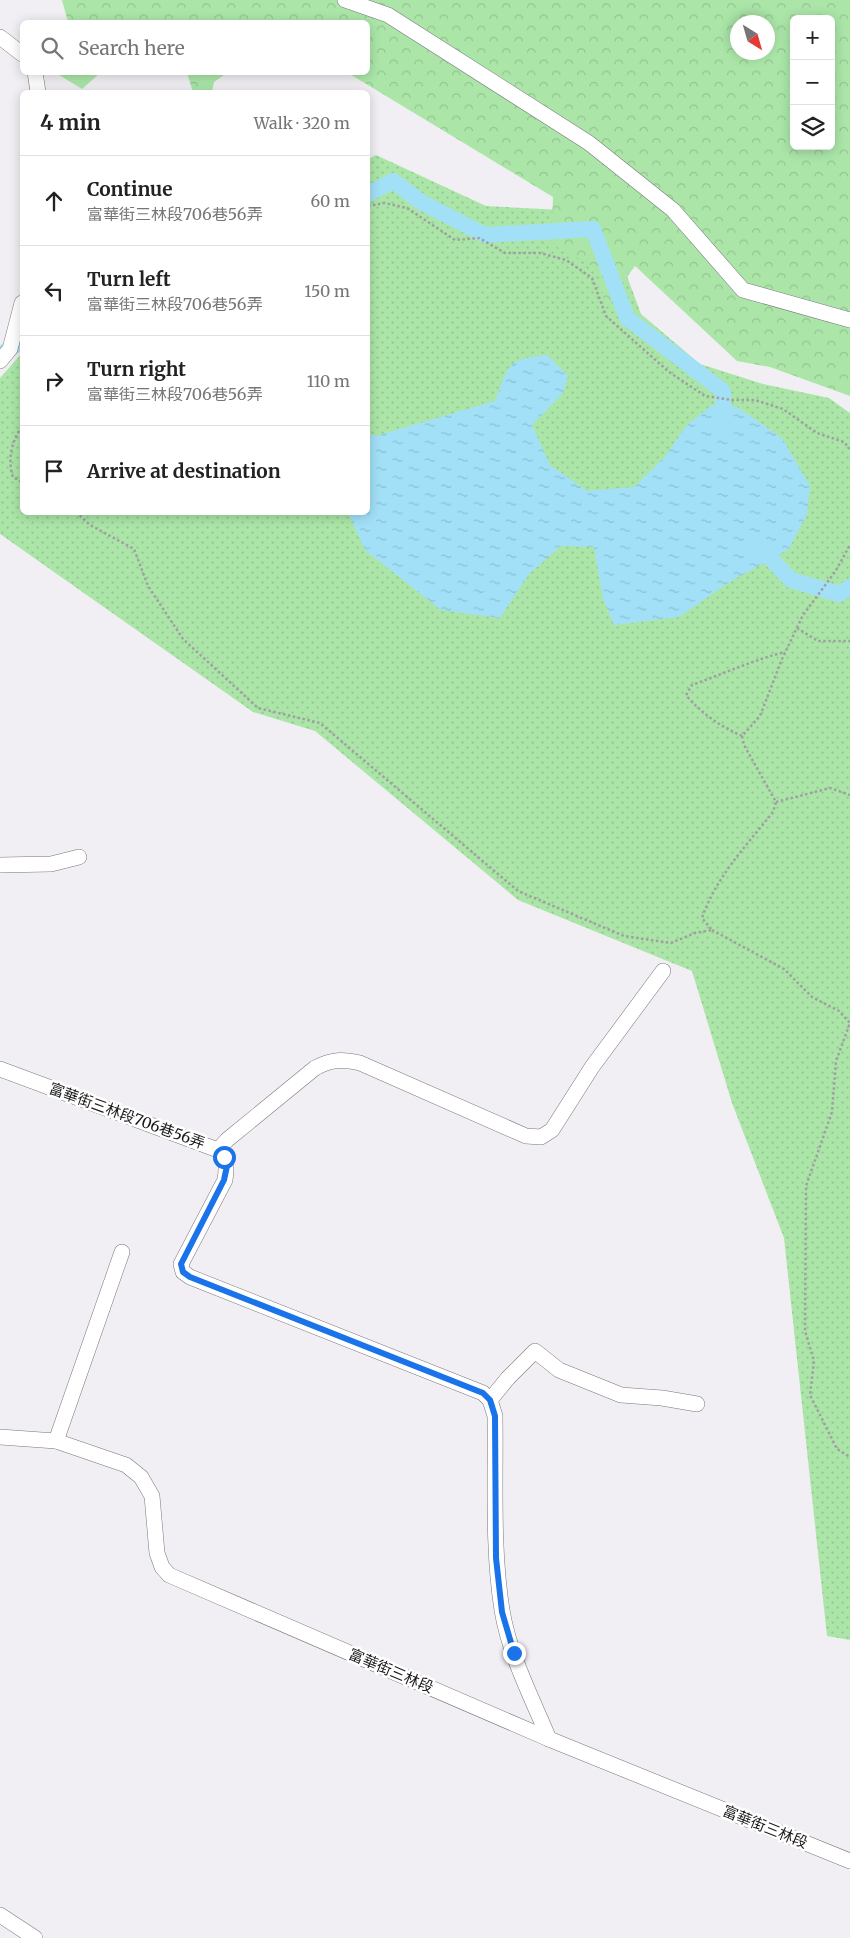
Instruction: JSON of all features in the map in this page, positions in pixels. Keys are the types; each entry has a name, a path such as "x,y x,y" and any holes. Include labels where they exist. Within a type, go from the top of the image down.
{"street":[{"path":"346,0 388,15 589,143 673,210 743,290 850,320"},
{"path":"0,37 20,52"},
{"path":"35,75 38,90"},
{"path":"0,361 10,349 20,311"},
{"path":"0,865 51,864 79,857"},
{"path":"218,1150 227,1140 315,1068 329,1061 342,1059 360,1063 526,1136 541,1136 552,1130 592,1067 663,971"},
{"name":"富華街三林段706巷56弄","path":"0,1069 218,1150 227,1166 224,1180 181,1264 183,1272 190,1277 483,1393 490,1400"},
{"path":"56,1441 122,1252"},
{"path":"549,1739 514,1653 502,1612 496,1558 495,1416 490,1400 508,1378 535,1352 559,1370 621,1395 662,1398 698,1404"},
{"name":"富華街三林段","path":"0,1437 56,1441 126,1465 141,1477 152,1496 157,1553 162,1568 169,1575 549,1739 850,1861"},
{"path":"0,1914 35,1938"}],"path":[{"path":"370,206 385,203 407,208 455,240 479,238 505,253 540,253 566,260 592,278 606,316 676,377 705,396 732,400 755,400 783,409 816,433 844,442 850,449"},
{"path":"20,429 14,436 10,469 13,477 20,481"},
{"path":"79,515 90,525 134,549 148,586 183,639 258,708 320,722 518,892 624,936 671,943 695,933 712,930"},
{"path":"742,736 760,716 785,652 803,615 835,572 850,545"},
{"path":"797,628 818,641 850,641"},
{"path":"742,736 719,725 694,705 686,695 692,684 726,673 759,658 785,652"},
{"path":"742,736 744,745 776,802 773,812 730,864 710,894 702,918 712,930 784,969 812,997 839,1011 850,1023 836,1061 832,1112 806,1186 805,1331 814,1361 810,1395 837,1449 850,1457"},
{"path":"776,802 830,788 850,795"}],"green space":[{"path":"62,0 850,0 850,396 770,367 737,361 635,266 605,307 598,269 551,244 553,197 351,75 370,75 370,20 67,20"},
{"path":"59,75 98,75 82,89"},
{"path":"188,75 224,75 214,82 212,90 192,90"},
{"path":"376,155 486,206 581,211 624,268 641,314 700,364 763,384 829,398 850,413 850,1640 827,1636 784,1238 732,1103 692,971 518,900 315,731 253,712 0,534 0,378 20,355 20,515 370,515 370,158"}],"water":[{"path":"547,355 568,376 563,393 532,425 550,465 587,491 634,487 664,458 687,425 712,405 737,407 782,438 810,486 807,514 789,549 728,583 679,617 614,625 603,599 594,547 561,546 529,574 500,618 441,610 365,550 349,515 370,515 370,434 376,436 495,401 503,379 511,366 516,362"}],"waterway":[{"path":"370,193 393,181 421,202 485,235 593,229 627,318 723,391 724,426"},
{"path":"5,352 20,342"},
{"path":"757,544 791,580 839,594 850,587"}],"route":[{"path":"224,1157 227,1166 224,1180 181,1264 183,1272 190,1277 483,1393 490,1400 495,1416 496,1558 502,1612 514,1653"}]}
